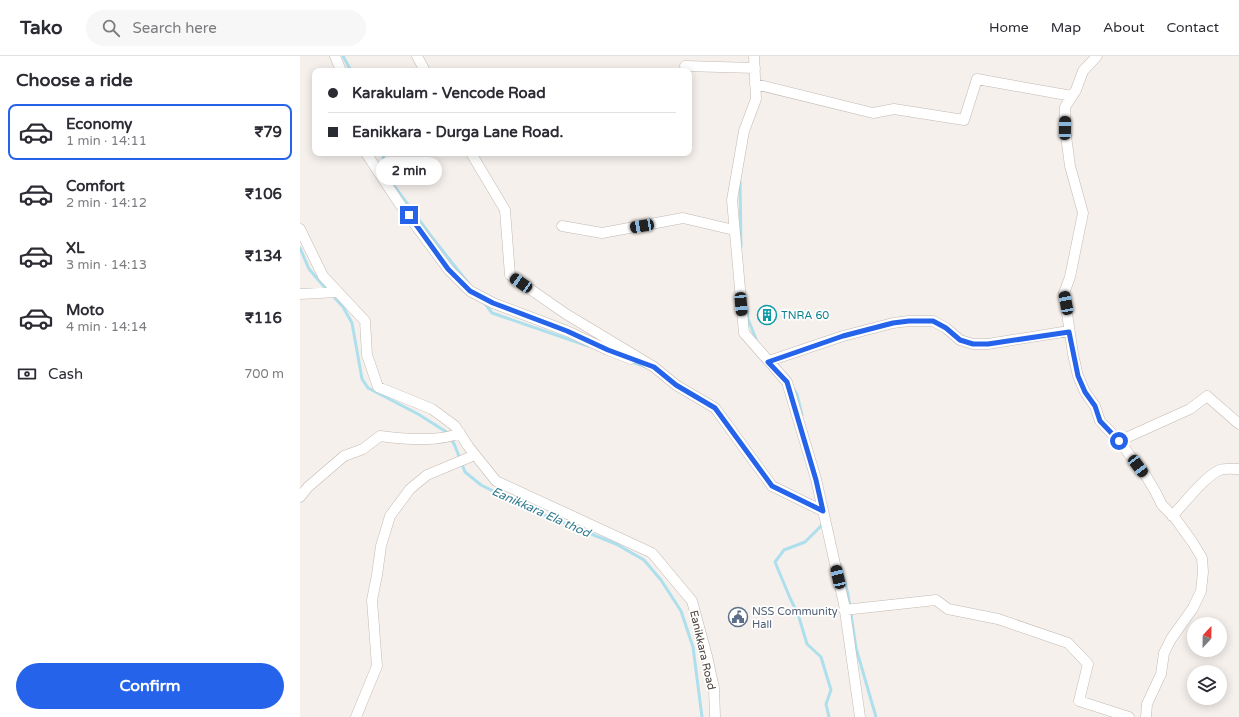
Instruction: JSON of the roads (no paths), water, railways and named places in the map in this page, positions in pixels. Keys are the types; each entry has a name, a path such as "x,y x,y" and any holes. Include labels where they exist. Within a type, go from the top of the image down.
{"street":[{"path":"335,56 339,68"},
{"path":"417,56 423,68"},
{"path":"754,56 756,99 744,131 732,200 744,333 787,382 816,480 826,523 844,610 860,717"},
{"path":"1097,56 1083,71 1072,96 1065,107 1065,128 1070,166 1083,213 1070,277 1064,293 1069,332 1078,376 1085,392 1095,406 1100,421 1119,441 1146,476 1162,505 1193,543 1202,558 1204,572 1201,591 1194,608 1164,653 1161,674 1147,704 1146,717"},
{"path":"685,66 755,68"},
{"path":"755,84 873,113 894,109 964,120 978,79 1072,96"},
{"path":"368,156 399,203 448,269 470,291 493,303 567,331 608,350 654,367"},
{"path":"473,156 505,210 510,275 566,314 654,367 676,385 715,408 772,486 823,512"},
{"path":"562,226 602,233 683,218 734,230"},
{"name":"Eanikkara Road","path":"300,230 323,276 365,321 368,355 378,387 432,409 455,426 460,433 471,457 496,481 652,553 692,601 714,688 715,717"},
{"path":"300,294 338,292"},
{"path":"768,362 843,336 893,323 909,321 933,321 946,328 960,340 973,344 988,344 1069,332"},
{"path":"1119,441 1190,409 1207,396 1239,424"},
{"path":"300,497 308,487 344,456 363,449 380,436 396,439 425,438 453,436 460,433"},
{"path":"356,717 377,666 372,600 380,546 390,516 410,489 427,475 455,462 471,457"},
{"path":"1172,516 1184,505 1205,479 1220,470 1239,469"},
{"path":"844,610 936,600 948,609 998,619 1068,643 1088,664 1079,701 1129,717"}],"waterway":[{"path":"343,56 349,68"},
{"path":"383,156 392,183 469,284"},
{"path":"740,181 741,247"},
{"name":"Eanikkara Ela thod","path":"300,248 309,269 327,290"},
{"name":"Eanikkara Ela thod","path":"332,295 343,307 352,323 362,379 368,388 418,414 448,433"},
{"path":"484,302 492,313 588,346"},
{"path":"747,309 748,319 756,339"},
{"path":"630,361 646,367"},
{"path":"793,388 797,394 802,415"},
{"name":"Eanikkara Ela thod","path":"451,438 465,472 481,485 527,508 616,544 644,560 661,580 681,611 693,647 702,717"},
{"path":"822,523 822,525 805,542 784,550 775,562 798,614 807,644 821,657 831,690 826,704 829,717"},
{"path":"840,565 848,594 856,648 876,717"}],"place":[{"name":"TNRA 60","path":"767,315"},
{"name":"NSS Community Hall","path":"738,617"}]}
